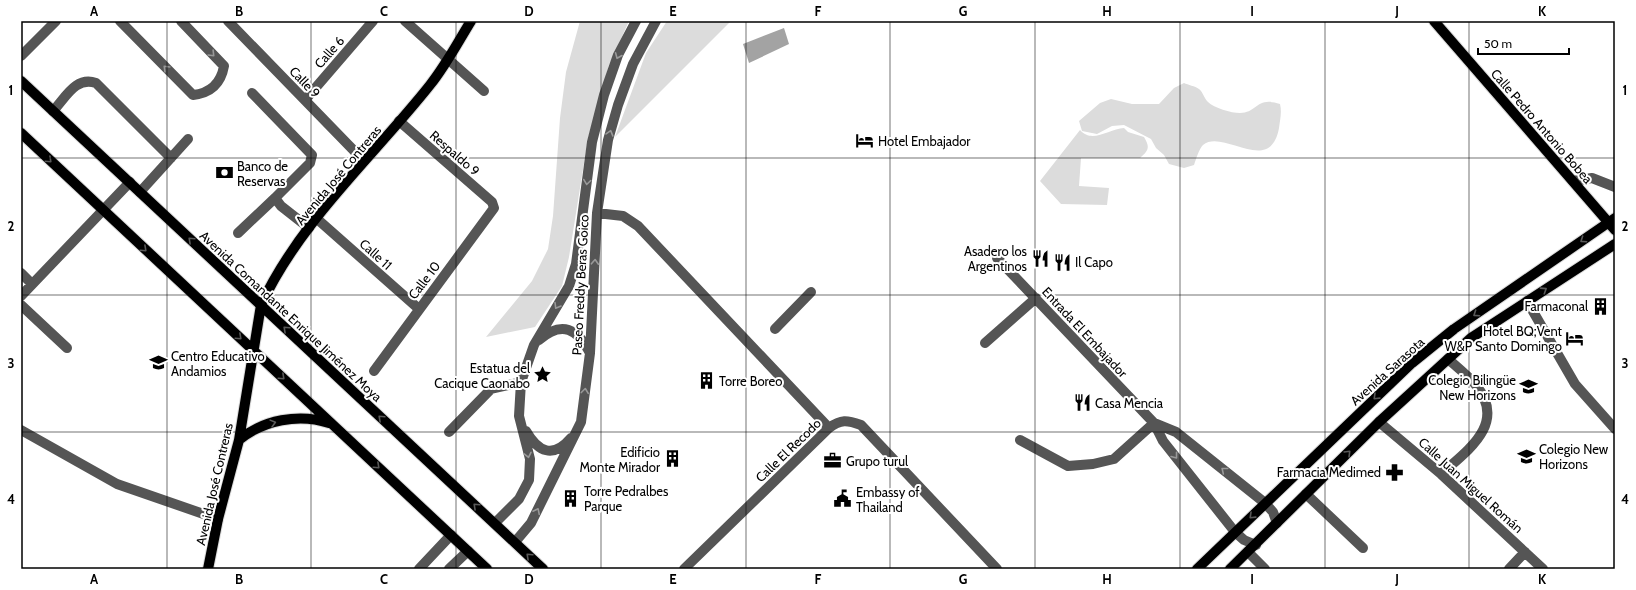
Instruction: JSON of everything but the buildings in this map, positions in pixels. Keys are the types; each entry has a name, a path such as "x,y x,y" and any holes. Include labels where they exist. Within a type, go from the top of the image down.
{"main road":[{"name":"Avenida José Contreras","path":"208,569 218,519 239,440 261,305 270,287 316,218 431,84 471,21"},
{"name":"Calle Pedro Antonio Bobea","path":"1434,21 1573,181 1613,224"},
{"name":"Avenida Comandante Enrique Jiménez Moya","path":"21,81 543,569"},
{"path":"21,133 487,569"},
{"name":"Avenida Sarasota","path":"1197,569 1412,363 1454,329 1613,224"},
{"path":"1230,569 1379,422 1471,338 1615,244"},
{"path":"239,440 250,430 285,420 316,418 332,424"}],"street":[{"path":"21,56 56,21"},
{"path":"120,21 193,95 203,94 218,83 224,66 181,21"},
{"name":"Calle 9","path":"228,21 364,161"},
{"name":"Calle 6","path":"305,100 373,21"},
{"path":"405,21 484,91"},
{"name":"Paseo Freddy Beras Goico","path":"495,524 519,498 529,480 530,459 519,416 521,382 534,345 569,286 576,264 592,142 604,95 618,55 636,21"},
{"name":"Paseo Freddy Beras Goico","path":"515,542 531,523 581,422 590,353 597,213 608,140 618,105 634,64 656,21"},
{"path":"53,111 78,83 87,80 96,83 171,158"},
{"path":"238,233 310,163 312,154 252,93"},
{"name":"Respaldo 9","path":"399,121 493,205"},
{"path":"140,192 188,139"},
{"path":"1573,181 1592,178 1615,187"},
{"path":"21,296 130,182"},
{"path":"275,198 281,206 309,228"},
{"name":"Calle 10","path":"374,371 494,208 493,205"},
{"path":"597,213 623,216 638,226 829,428"},
{"name":"Calle 11","path":"316,218 419,309"},
{"name":"Entrada El Embajador","path":"997,258 1154,423 1163,441 1235,532 1244,540 1256,545"},
{"path":"21,274 32,284"},
{"path":"775,329 811,292"},
{"path":"985,343 1036,298"},
{"path":"1527,301 1575,384 1615,429"},
{"path":"21,305 67,348"},
{"path":"534,345 548,333 564,329 577,334 585,343 590,353"},
{"path":"1441,474 1477,441 1484,430 1488,416 1488,408 1476,385 1448,359"},
{"path":"449,432 491,389 521,382"},
{"path":"519,416 535,444 546,450 556,449 562,446 573,435 581,422"},
{"name":"Calle El Recodo","path":"684,569 829,428 838,422 846,420 861,425 997,569"},
{"name":"Calle Juan Miguel Román","path":"1379,422 1441,474 1544,569"},
{"path":"1020,440 1068,466 1093,464 1114,459 1154,423"},
{"name":"Entrada El Embajador","path":"1154,423 1176,432 1265,503 1273,512 1277,523"},
{"path":"21,430 117,484 218,519"},
{"path":"1306,494 1363,548"},
{"path":"419,569 450,535"},
{"path":"449,569 468,551"},
{"path":"1248,552 1265,569"},
{"path":"1509,569 1525,552"}],"shaded area":[{"path":"580,21 629,21 609,65 588,138 569,257 562,286 535,327 486,337 532,281 548,249 553,216 560,118 566,72"},
{"path":"667,21 731,21 615,137 646,53"},
{"path":"784,28 789,44 749,63 743,44"},
{"path":"1184,83 1199,89 1211,104 1223,110 1232,112 1246,112 1266,102 1280,104 1281,113 1279,128 1274,142 1266,149 1256,150 1212,141 1203,145 1194,165 1184,168 1169,164 1164,155 1156,148 1151,139 1124,125 1112,126 1097,134 1082,131 1079,121 1100,103 1111,99 1132,104 1159,104 1174,88"},
{"path":"1124,128 1128,132 1144,137 1146,140 1148,148 1140,158 1081,158 1079,186 1109,188 1107,205 1061,204 1040,181 1080,130 1090,136 1095,136"}],"place":[{"name":"Hotel Embajador","path":"865,141"},
{"name":"Banco de Reservas","path":"224,173"},
{"name":"Asadero los Argentinos","path":"1040,258"},
{"name":"Il Capo","path":"1062,262"},
{"name":"Farmaconal","path":"1601,306"},
{"name":"Hotel BQ;Vent W&P Santo Domingo","path":"1575,338"},
{"name":"Centro Educativo Andamios","path":"158,363"},
{"name":"Estatua del Cacique Caonabo","path":"543,375"},
{"name":"Torre Boreo","path":"706,381"},
{"name":"Colegio Bilingüe New Horizons","path":"1529,387"},
{"name":"Casa Mencia","path":"1082,403"},
{"name":"Colegio New Horizons","path":"1526,456"},
{"name":"Edificio Monte Mirador","path":"673,459"},
{"name":"Grupo turul","path":"833,461"},
{"name":"Farmacia Medimed","path":"1394,472"},
{"name":"Torre Pedralbes Parque","path":"571,498"},
{"name":"Embassy of Thailand","path":"843,499"}]}
